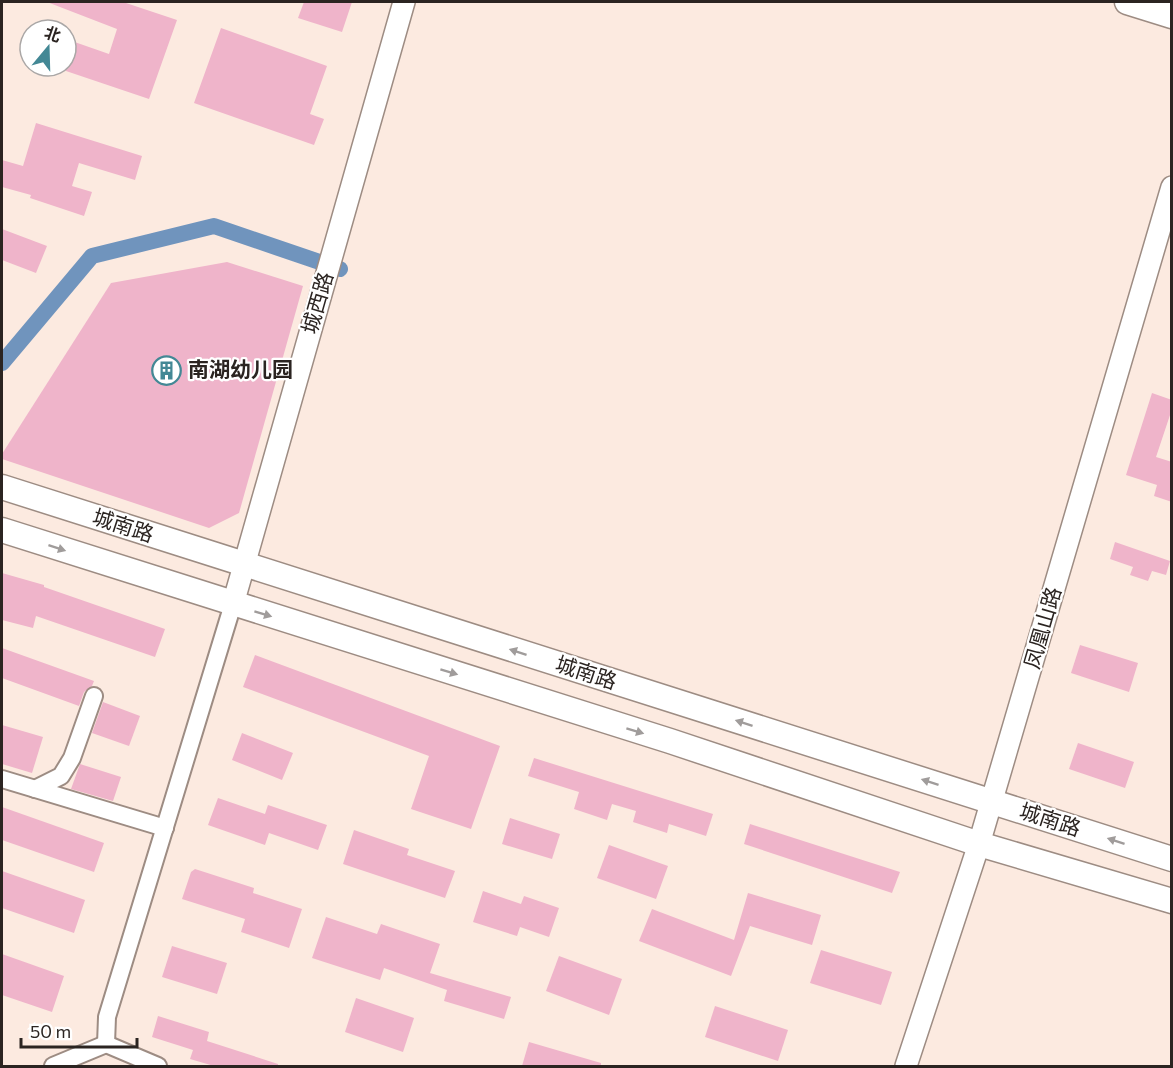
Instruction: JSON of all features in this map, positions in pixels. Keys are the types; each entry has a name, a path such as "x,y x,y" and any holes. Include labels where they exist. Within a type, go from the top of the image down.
{"main road":[{"path":"1128,2 1172,16"},
{"name":"城南路","path":"2,487 1172,859"},
{"name":"城南路","path":"2,530 670,741 979,844 1172,901"}],"street":[{"name":"城西路","path":"233,604 404,2"},
{"name":"凤凰山路","path":"906,1066 992,802 1172,187"},
{"path":"106,1044 107,1017 233,604"},
{"path":"35,789 61,776 72,758 94,696"},
{"path":"2,780 165,828"},
{"path":"53,1066 106,1044 158,1066"}],"building":[{"path":"47,2 123,2 177,20 149,99 78,75 78,43 109,54 117,29"},
{"path":"304,2 352,2 342,32 298,18"},
{"path":"221,28 327,66 310,114 324,119 314,145 194,103"},
{"path":"36,123 142,156 135,180 79,163 72,186 92,192 84,216 30,198 31,195 2,187 2,160 23,166"},
{"path":"2,229 47,246 36,273 2,260"},
{"name":"南湖幼儿园","path":"227,262 303,286 239,513 209,528 2,459 2,454 111,283"},
{"path":"1152,393 1172,400 1172,409 1156,457 1172,462 1172,502 1154,496 1157,485 1126,475"},
{"path":"1115,542 1170,561 1166,575 1152,571 1148,581 1130,575 1133,567 1110,559"},
{"path":"2,573 44,585 44,587 165,629 155,657 36,616 33,628 2,620"},
{"path":"1080,645 1138,663 1129,692 1071,673"},
{"path":"2,648 94,681 92,686 84,692 79,706 2,678"},
{"path":"255,655 500,746 471,829 411,809 429,756 243,687"},
{"path":"103,702 140,716 129,746 92,733"},
{"path":"2,725 43,737 32,773 2,764"},
{"path":"242,733 293,753 282,780 232,760"},
{"path":"1078,743 1134,762 1125,788 1069,769"},
{"path":"534,758 713,814 706,836 669,824 667,833 633,822 636,811 612,804 607,820 574,809 579,792 528,776"},
{"path":"80,764 121,777 113,801 71,789"},
{"path":"218,798 265,814 268,805 327,825 318,850 269,833 265,845 208,825"},
{"path":"2,807 104,843 94,872 2,840"},
{"path":"510,818 560,834 552,859 502,844"},
{"path":"750,824 900,872 892,893 744,844"},
{"path":"354,830 409,849 407,855 455,871 445,898 343,864"},
{"path":"609,845 668,866 656,899 597,878"},
{"path":"195,869 254,888 253,893 302,909 289,948 241,932 245,919 182,899 191,872"},
{"path":"2,871 85,900 74,933 2,908"},
{"path":"483,891 521,904 524,896 559,908 549,937 520,927 517,936 473,922"},
{"path":"748,893 821,915 812,945 750,926 731,976 639,941 652,909 734,940"},
{"path":"326,917 377,934 381,924 440,944 430,973 511,997 504,1019 444,1001 447,990 384,968 380,980 312,958"},
{"path":"172,946 227,963 217,994 162,977"},
{"path":"821,950 892,972 881,1005 810,983"},
{"path":"2,954 64,976 52,1012 2,995"},
{"path":"559,956 622,979 609,1015 546,991"},
{"path":"356,998 414,1018 403,1052 345,1032"},
{"path":"715,1006 788,1030 778,1061 705,1037"},
{"path":"158,1016 209,1032 207,1041 278,1064 278,1066 214,1066 190,1059 193,1050 152,1037"},
{"path":"529,1042 601,1063 601,1066 522,1066"}],"waterway":[{"path":"2,363 92,256 214,226 340,269"}],"place":[{"name":"南湖幼儿园","path":"167,370"}]}
